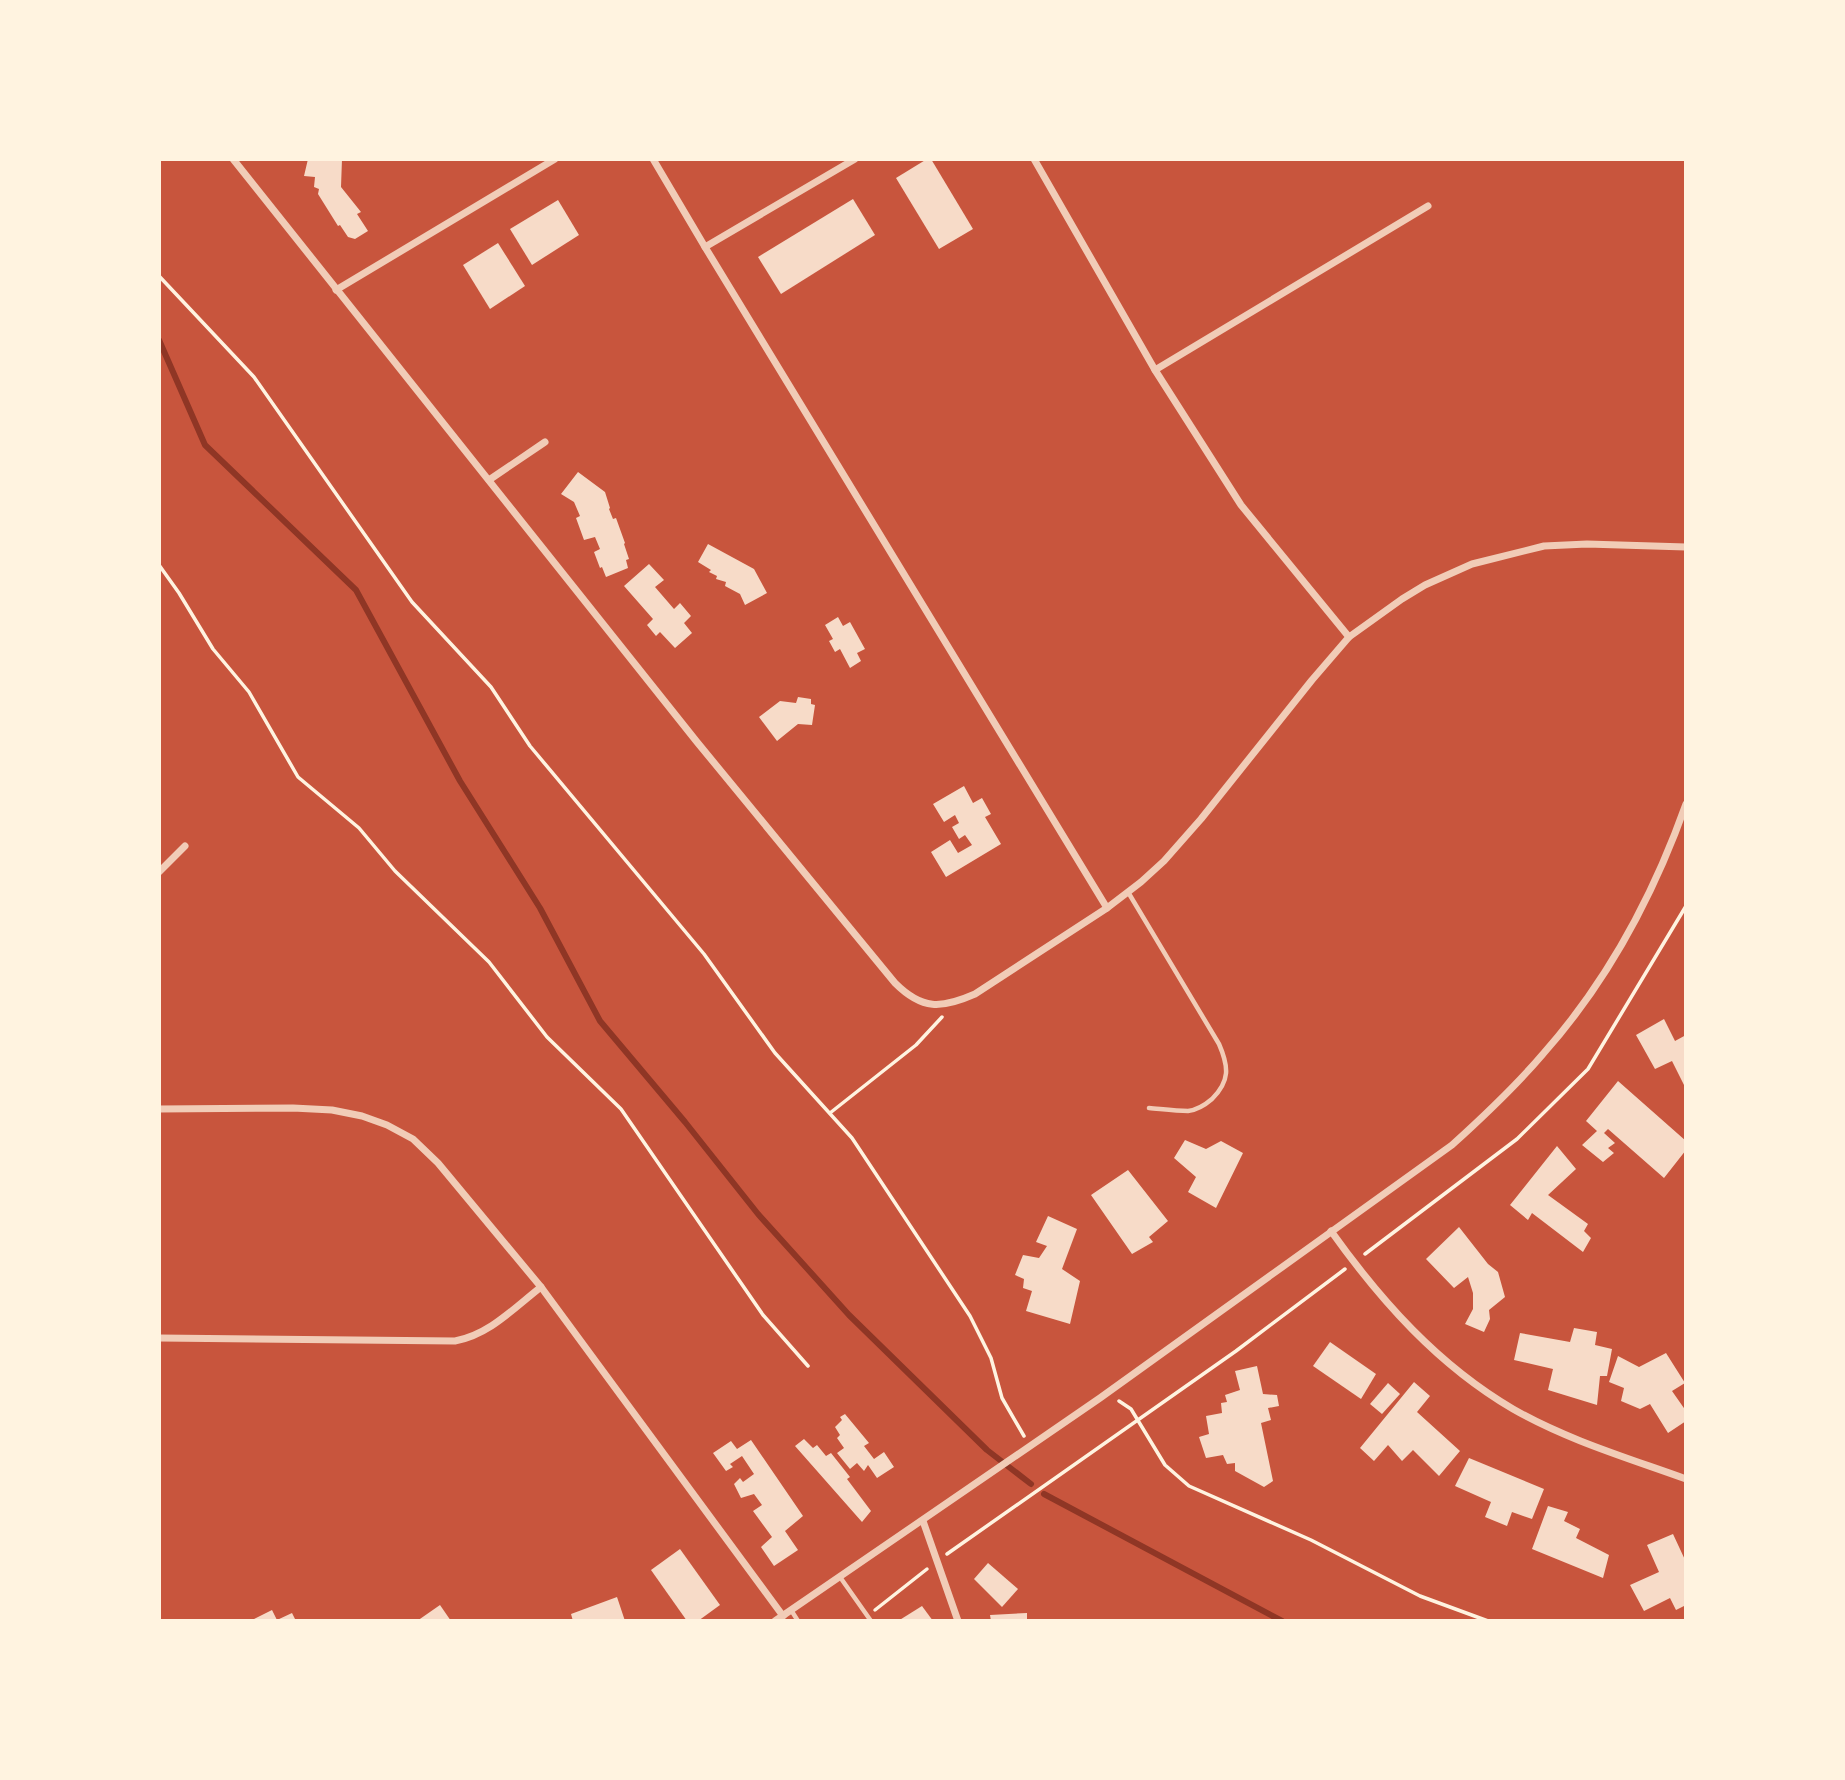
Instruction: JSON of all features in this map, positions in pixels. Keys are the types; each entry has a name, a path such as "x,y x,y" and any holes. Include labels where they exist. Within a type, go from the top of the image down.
{"street":[{"path":"233,159 697,742 895,983 907,995 922,1003 957,1002 993,983 1141,883 1201,819 1349,637 1426,584 1472,564 1544,546 1587,544 1686,547"},
{"path":"336,290 555,159"},
{"path":"653,159 1107,908"},
{"path":"705,247 855,159"},
{"path":"1034,159 1155,370 1241,505 1349,637"},
{"path":"1155,370 1428,206"},
{"path":"489,480 545,442"},
{"path":"775,1621 1030,1447 1451,1145 1496,1105 1545,1052 1600,979 1654,884 1686,804"},
{"path":"159,872 185,846"},
{"path":"159,1109 332,1110 362,1116 387,1125 412,1139 438,1163 541,1287 783,1616"},
{"path":"1331,1231 1354,1263 1415,1333 1471,1381 1514,1409 1562,1433 1686,1479"},
{"path":"159,1338 455,1341 468,1338 492,1326 541,1287"},
{"path":"923,1521 958,1621"}],"lane":[{"path":"1128,892 1219,1044 1226,1061 1227,1073 1223,1089 1206,1105 1190,1111 1149,1108"},
{"path":"840,1577 871,1621"},
{"path":"791,1610 798,1621"}],"path":[{"path":"159,276 254,377 412,602 491,687 530,746 704,954 775,1053 852,1138 970,1316 991,1358 1002,1398 1030,1447"},
{"path":"159,565 213,649 249,692 298,777 359,828 396,871 489,962 547,1037 621,1109 763,1315 808,1366"},
{"path":"830,1113 916,1045 957,1002"},
{"path":"1109,1402 1120,1401 1132,1409 1165,1465 1189,1486 1311,1539 1420,1596 1488,1621"},
{"path":"867,1615 972,1534"}],"building":[{"path":"308,159 342,159 341,187 361,212 357,214 368,231 355,239 348,237 340,225 338,226 318,194 319,189 314,187 315,177 304,176"},
{"path":"931,159 973,229 939,249 896,178"},
{"path":"853,199 875,235 781,294 758,257"},
{"path":"558,200 579,235 532,265 510,229"},
{"path":"498,243 525,286 490,309 463,265"},
{"path":"578,472 605,492 609,509 613,519 616,518 625,543 628,568 606,577 594,552 600,549 595,537 584,540 576,518 580,516 574,502 561,494"},
{"path":"708,544 754,569 767,593 745,605 740,594 725,586 726,582 716,579 717,576 709,572 711,570 698,562"},
{"path":"649,564 664,580 655,587 674,609 680,603 691,616 684,623 692,633 675,648 660,632 656,636 647,625 653,619 624,586"},
{"path":"838,617 843,626 850,622 865,649 857,653 861,661 850,668 840,649 835,652 829,641 833,639 825,625"},
{"path":"798,697 811,699 811,704 815,705 812,725 798,724 777,741 759,717 780,701 796,703"},
{"path":"964,786 973,803 982,798 991,814 985,817 1001,844 946,877 931,852 950,840 958,853 972,845 965,835 959,839 952,827 959,823 955,815 944,822 933,804"},
{"path":"1664,1019 1675,1041 1686,1035 1686,1089 1672,1061 1655,1069 1636,1035"},
{"path":"1618,1081 1686,1141 1686,1150 1664,1178 1608,1129 1604,1133 1615,1143 1608,1148 1614,1153 1603,1162 1582,1145 1597,1131 1586,1121"},
{"path":"1185,1140 1206,1149 1221,1141 1243,1153 1216,1208 1188,1192 1196,1177 1174,1158"},
{"path":"1557,1146 1576,1169 1548,1195 1588,1224 1584,1231 1591,1238 1583,1252 1532,1213 1528,1220 1510,1205"},
{"path":"1128,1170 1168,1221 1149,1237 1153,1242 1132,1254 1091,1195"},
{"path":"1048,1216 1077,1229 1062,1269 1080,1281 1070,1324 1026,1311 1032,1291 1023,1288 1024,1279 1015,1275 1023,1255 1039,1258 1047,1246 1036,1242"},
{"path":"1459,1227 1488,1264 1498,1272 1505,1297 1489,1310 1490,1319 1484,1332 1465,1324 1473,1309 1473,1293 1468,1277 1454,1288 1426,1259"},
{"path":"1574,1328 1597,1332 1595,1345 1612,1349 1607,1376 1600,1376 1597,1405 1548,1390 1553,1369 1514,1360 1520,1333 1570,1342"},
{"path":"1330,1342 1376,1374 1361,1399 1313,1366"},
{"path":"1666,1353 1685,1383 1672,1391 1686,1411 1686,1421 1668,1433 1650,1404 1640,1409 1621,1401 1624,1388 1609,1382 1618,1356 1639,1367"},
{"path":"1257,1366 1263,1394 1277,1395 1279,1406 1268,1408 1271,1420 1261,1423 1273,1481 1264,1487 1235,1471 1235,1463 1227,1464 1223,1455 1206,1458 1199,1437 1209,1434 1206,1416 1222,1413 1221,1403 1227,1402 1225,1395 1240,1390 1235,1371"},
{"path":"1414,1382 1430,1396 1417,1412 1460,1451 1439,1476 1413,1450 1402,1461 1388,1445 1374,1461 1360,1448"},
{"path":"1388,1383 1400,1394 1382,1414 1370,1404"},
{"path":"845,1414 869,1443 864,1446 874,1459 884,1452 894,1467 877,1478 868,1465 864,1471 857,1463 850,1469 837,1453 844,1448 837,1438 840,1435 835,1427 842,1420 840,1417"},
{"path":"804,1439 813,1448 817,1445 826,1456 831,1453 850,1477 847,1479 871,1511 862,1522 795,1446"},
{"path":"751,1440 803,1516 785,1531 798,1550 774,1566 761,1547 772,1537 753,1511 762,1505 754,1494 741,1498 734,1484 740,1478 743,1482 754,1474 742,1456 730,1464 733,1467 726,1471 713,1453 731,1441 737,1449"},
{"path":"1469,1458 1544,1489 1532,1519 1512,1512 1507,1526 1485,1517 1491,1502 1455,1486"},
{"path":"1548,1506 1568,1512 1564,1521 1580,1529 1576,1538 1609,1555 1603,1578 1532,1549"},
{"path":"1673,1534 1686,1562 1686,1605 1676,1610 1670,1598 1644,1611 1630,1585 1659,1572 1647,1545"},
{"path":"680,1549 720,1605 698,1621 687,1621 651,1570"},
{"path":"988,1563 1018,1589 1002,1607 974,1579"},
{"path":"617,1597 625,1621 573,1621 571,1614"},
{"path":"440,1605 451,1621 417,1621"},
{"path":"922,1606 933,1621 898,1621"},
{"path":"272,1610 277,1620 292,1613 296,1621 250,1621"},
{"path":"1027,1613 1027,1621 991,1621 990,1615"}],"waterway":[{"path":"159,340 205,445 356,590 460,781 540,908 600,1021 758,1214 849,1315 987,1450 1031,1484"},
{"path":"1044,1494 1282,1621"}]}
